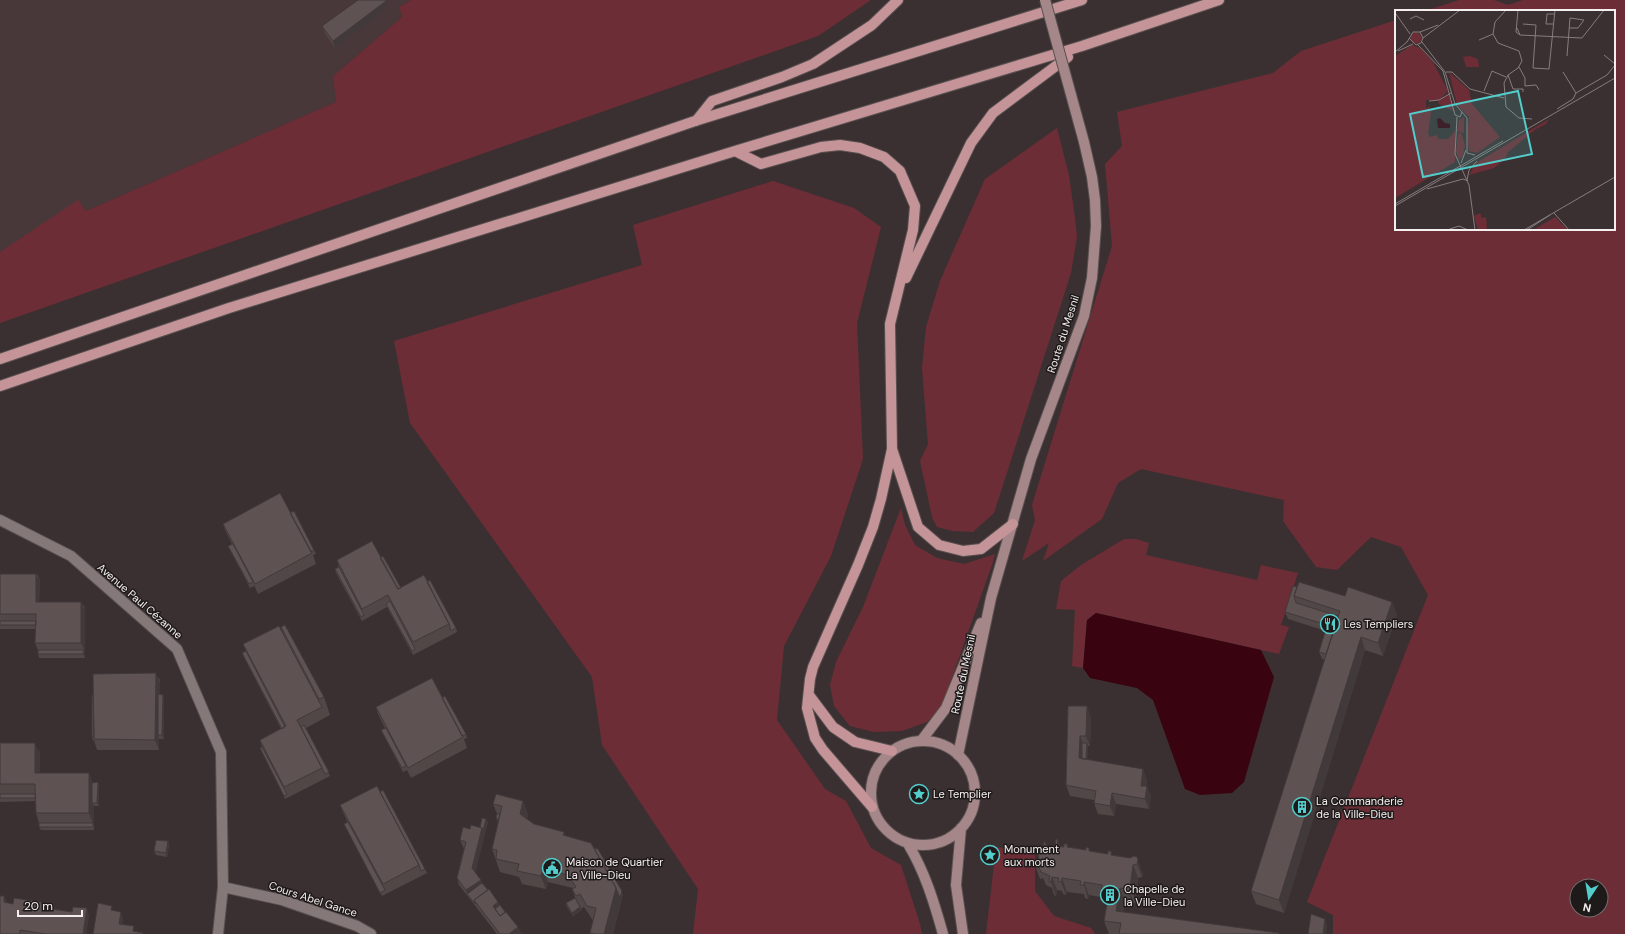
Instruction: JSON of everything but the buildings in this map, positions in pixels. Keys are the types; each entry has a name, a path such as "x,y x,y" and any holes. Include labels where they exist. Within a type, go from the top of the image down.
{"main road":[{"path":"695,121 712,101 782,77 813,64 872,25 898,0"},
{"path":"0,359 695,121 1082,0"},
{"path":"0,386 229,308 735,151 1082,46 1219,0"},
{"path":"897,296 971,144 993,113 1082,46"},
{"path":"735,151 760,164 821,147 840,145 860,148 884,156 900,171 915,206 913,230 890,324 892,449 873,527 813,667 810,679 807,708 815,738 823,750 872,807"},
{"path":"892,449 918,527 939,545 963,551 981,549 1012,524"},
{"path":"809,695 833,727 855,742 892,751"}],"street":[{"name":"Route du Mesnil","path":"958,755 991,598 1031,459 1084,316 1092,278 1096,226 1092,177 1046,0"},
{"name":"Avenue Paul Cézanne","path":"0,520 71,556 177,649 221,752 222,887 218,934"},
{"name":"Route du Mesnil","path":"921,741 946,708 991,598"},
{"path":"921,741 947,747 958,755 968,768 974,782 975,798 973,809 968,819 950,838 936,843 922,845 908,844 884,829 872,807 871,791 874,776 881,762 892,751 906,744 921,741"},
{"path":"961,828 956,886 963,934"},
{"path":"908,844 917,858 930,890 943,934"},
{"name":"Cours Abel Gance","path":"222,887 282,900 357,926 371,934"}],"shaded area":[{"path":"0,0 411,0 399,7 402,17 333,76 336,102 86,211 78,201 0,252"},
{"path":"411,0 871,0 818,36 0,323 0,252 78,200 86,211 336,102 333,76 402,17 399,7"},
{"path":"1459,0 1494,0 1508,5 1523,0 1625,0 1625,934 1333,934 1333,915 1307,902 1428,595 1401,547 1371,537 1337,570 1316,567 1283,521 1284,500 1141,469 1118,483 1102,519 1043,561 1049,543 1022,561 1035,520 1032,505 1112,246 1105,164 1122,146 1117,112 1273,73 1301,51 1395,20 1395,230 1615,230 1615,10 1428,10"},
{"path":"1057,128 1069,175 1077,237 1071,273 994,513 973,532 953,531 937,527 932,517 920,461 928,444 922,368 926,327 940,281 985,179"},
{"path":"773,181 854,208 881,227 857,323 863,459 831,556 784,646 777,720 825,789 846,801 871,848 901,865 922,934 693,934 698,889 602,745 592,677 410,423 394,341 642,265 633,225"},
{"path":"901,508 905,525 915,545 937,558 964,564 995,554 941,708 927,722 902,731 874,732 850,726 834,706 830,685 836,662 863,607"},
{"path":"1124,539 1136,539 1149,543 1146,555 1257,580 1261,565 1298,573 1281,625 1289,627 1279,654 1096,613 1087,620 1083,668 1072,666 1075,610 1056,609 1061,581 1081,565"},
{"path":"1096,613 1261,650 1274,677 1244,782 1232,793 1200,795 1185,789 1153,700 1137,688 1090,678 1083,668 1087,620"},
{"path":"996,847 1035,853 1035,891 1054,916 1091,928 1095,934 986,934"}],"place":[{"name":"Les Templiers","path":"1330,624"},
{"name":"Le Templier","path":"919,794"},
{"name":"La Commanderie de la Ville-Dieu","path":"1302,807"},
{"name":"Monument aux morts","path":"990,855"},
{"name":"Maison de Quartier La Ville-Dieu","path":"552,868"},
{"name":"Chapelle de la Ville-Dieu","path":"1110,895"}]}
